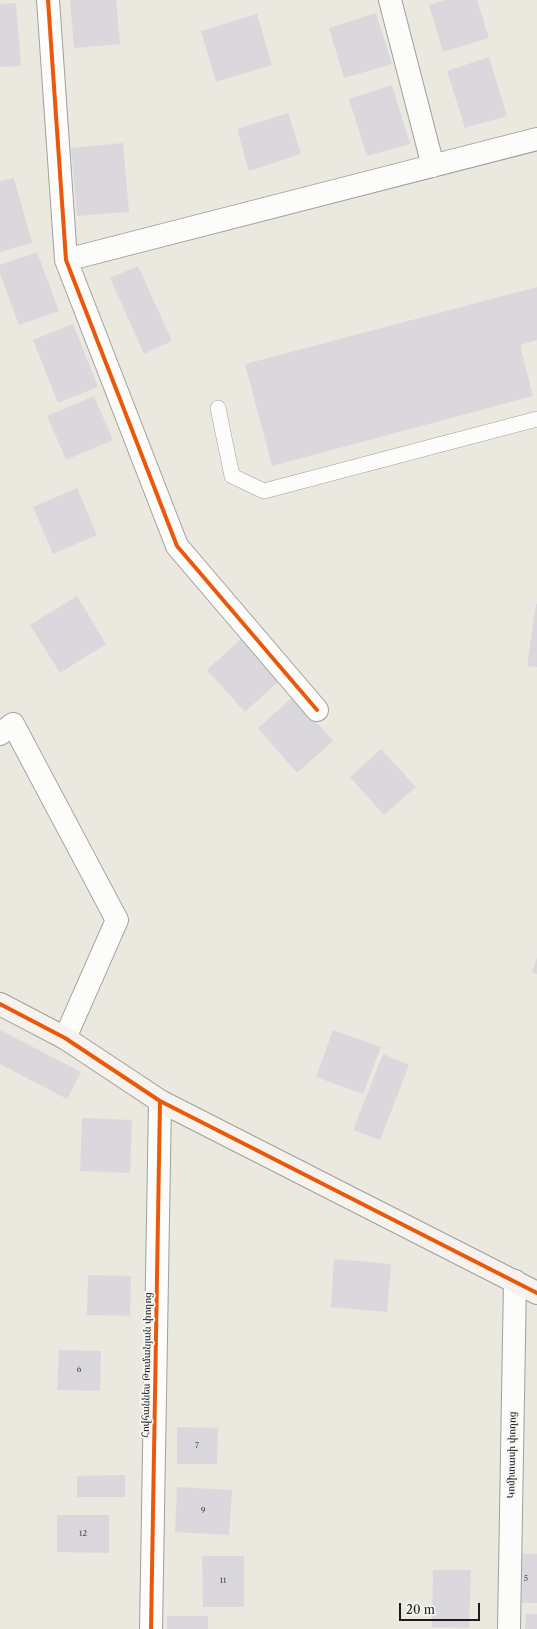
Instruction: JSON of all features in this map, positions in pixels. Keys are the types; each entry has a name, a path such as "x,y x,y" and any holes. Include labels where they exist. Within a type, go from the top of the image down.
{"street":[{"path":"48,0 66,260 178,546 317,710"},
{"path":"390,0 433,166"},
{"path":"66,260 537,139"},
{"path":"0,734 13,724 117,920 65,1038"},
{"path":"0,1004 65,1038 160,1101 537,1293"},
{"name":"Հովհաննես Թումանյան փողոց","path":"151,1629 160,1101"},
{"name":"Կոմիտասի փողոց","path":"509,1629 515,1281"}],"lane":[{"path":"218,408 232,476 264,491 537,419"}],"building":[{"path":"70,0 116,0 120,44 74,48"},
{"path":"445,0 477,0 489,38 443,52 429,5"},
{"path":"16,3 21,66 0,67 0,4"},
{"path":"376,13 392,64 344,78 329,28"},
{"path":"257,14 272,65 216,82 201,31"},
{"path":"489,57 507,116 465,128 447,71"},
{"path":"392,85 410,144 367,156 349,99"},
{"path":"288,113 301,154 249,171 237,129"},
{"path":"123,143 129,212 77,216 71,148"},
{"path":"14,178 32,243 0,252 0,181"},
{"path":"37,252 59,311 19,325 0,274 0,265"},
{"path":"138,266 172,341 144,354 110,278"},
{"path":"537,287 537,340 520,345 533,396 272,466 245,364"},
{"path":"73,324 98,387 58,403 33,340"},
{"path":"94,396 113,440 66,460 47,416"},
{"path":"77,488 97,535 53,554 33,507"},
{"path":"77,596 106,644 60,673 30,625"},
{"path":"537,604 537,667 527,666"},
{"path":"241,639 279,681 245,712 207,670"},
{"path":"294,696 333,741 297,773 258,728"},
{"path":"381,749 416,787 384,815 350,777"},
{"path":"537,957 537,974 532,972"},
{"path":"0,1030 81,1072 67,1099 0,1064"},
{"path":"333,1030 381,1047 363,1094 316,1077"},
{"path":"383,1054 409,1065 380,1140 353,1130"},
{"path":"82,1118 132,1120 130,1173 80,1171"},
{"path":"334,1259 391,1264 387,1312 331,1307"},
{"path":"88,1275 131,1276 130,1316 87,1315"},
{"path":"59,1350 101,1351 100,1391 57,1390"},
{"path":"177,1427 218,1428 217,1464 177,1464"},
{"path":"125,1475 125,1497 77,1497 77,1476"},
{"path":"177,1487 232,1490 229,1535 175,1532"},
{"path":"57,1515 109,1515 109,1553 57,1552"},
{"path":"516,1554 537,1554 537,1603 516,1603"},
{"path":"202,1556 244,1556 244,1607 203,1607"},
{"path":"433,1570 471,1570 469,1628 432,1627"},
{"path":"526,1614 537,1614 537,1629 525,1629"},
{"path":"167,1616 208,1616 208,1629 167,1629"}],"cycle path":[{"path":"48,0 66,260 177,546 317,710"},
{"path":"0,1004 65,1038 160,1101 537,1293"},
{"path":"151,1629 160,1101"}]}
